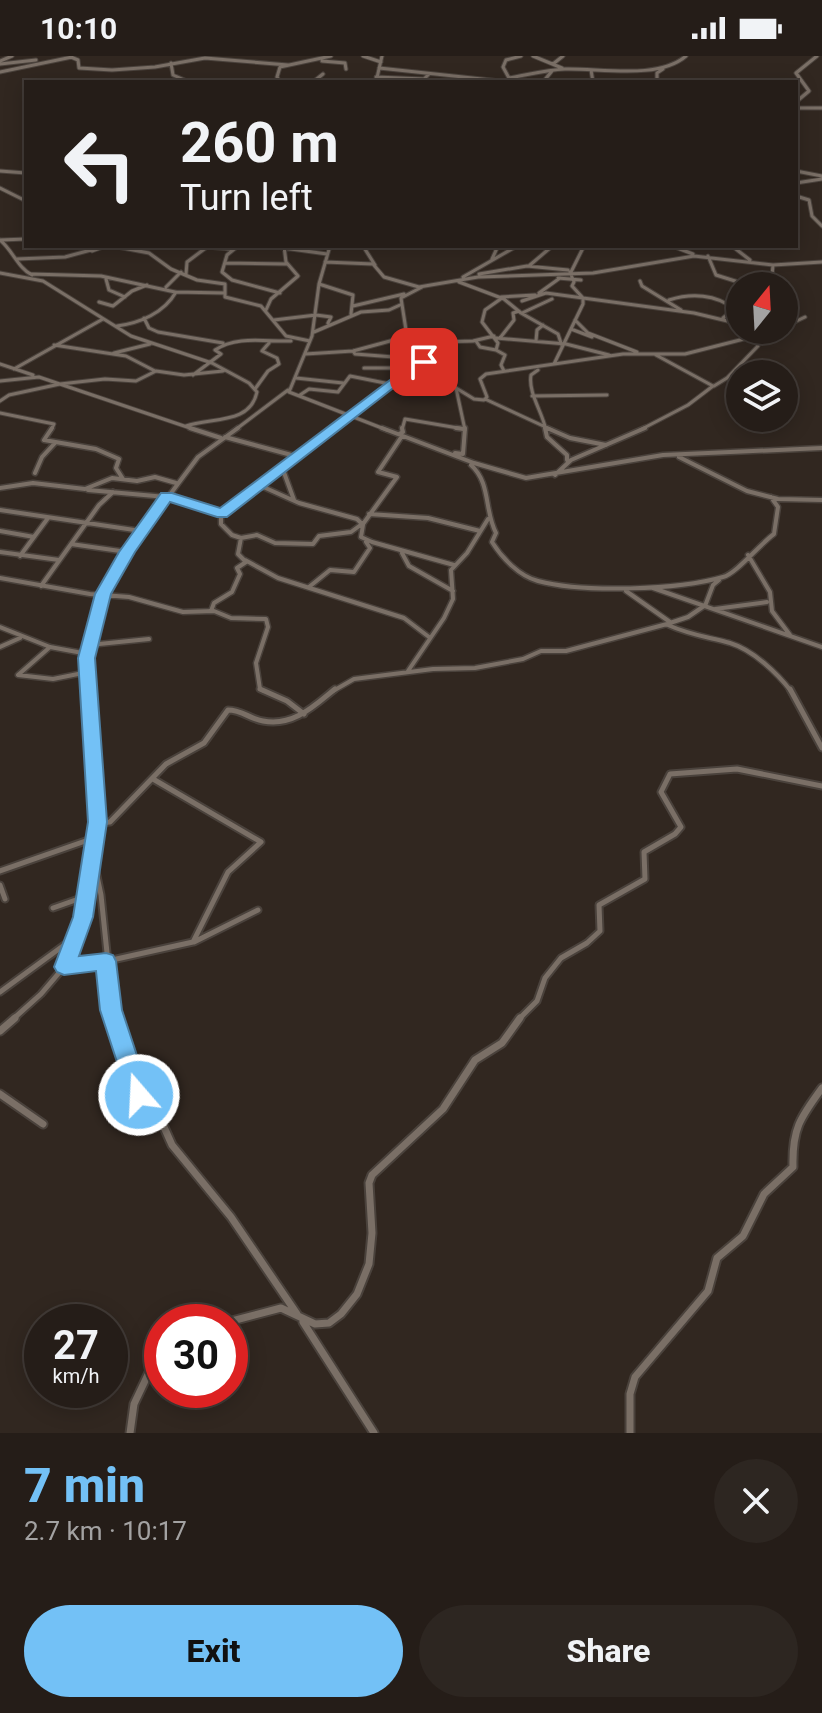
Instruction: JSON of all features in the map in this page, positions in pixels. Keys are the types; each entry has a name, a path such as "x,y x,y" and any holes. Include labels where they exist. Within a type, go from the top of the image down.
{"street":[{"path":"0,61 10,56"},
{"path":"36,56 41,59"},
{"path":"0,72 77,56"},
{"path":"280,80 277,70 297,56"},
{"path":"71,57 78,60 79,68 107,70 157,67 205,58 288,65 331,56"},
{"path":"363,56 381,63"},
{"path":"382,56 376,80 424,79 429,74"},
{"path":"521,56 506,60 503,67 510,80 566,69 615,71 667,67 678,65 686,56"},
{"path":"533,56 566,69"},
{"path":"552,64 563,56"},
{"path":"798,100 809,92 796,74 817,56"},
{"path":"0,61 50,60"},
{"path":"317,60 345,63 346,69"},
{"path":"171,63 173,75 184,80"},
{"path":"657,80 658,71 667,67"},
{"path":"379,68 468,80"},
{"path":"545,80 552,71"},
{"path":"590,71 592,80"},
{"path":"316,80 323,74"},
{"path":"798,86 808,88"},
{"path":"798,108 822,108"},
{"path":"0,171 24,173"},
{"path":"798,172 822,178"},
{"path":"798,183 822,178"},
{"path":"0,188 24,200"},
{"path":"798,197 809,200 812,216 822,226"},
{"path":"0,240 24,239"},
{"path":"0,240 9,245 22,270 99,313 103,319 154,345 211,362 245,380 255,389 255,402 242,414 199,420 186,426"},
{"path":"88,248 91,250"},
{"path":"17,259 65,257 98,248"},
{"path":"139,248 179,273"},
{"path":"186,272 187,262 206,248"},
{"path":"219,248 231,249 222,272 232,280 280,293"},
{"path":"266,310 268,301 295,282 298,276 287,264 284,248"},
{"path":"290,248 328,254"},
{"path":"0,1031 41,994 64,967 78,934 87,896 97,822 88,654 103,594 127,552 166,496 204,452 288,390 296,378 313,332 319,284 330,248"},
{"path":"364,248 384,277 422,287"},
{"path":"489,262 497,248"},
{"path":"456,280 514,248"},
{"path":"530,266 550,248"},
{"path":"583,248 571,272 572,286 583,298"},
{"path":"677,248 698,256"},
{"path":"735,248 750,260"},
{"path":"543,276 597,272 698,256 773,265 822,262"},
{"path":"708,256 716,275 726,278"},
{"path":"325,262 375,265"},
{"path":"225,263 287,264"},
{"path":"772,272 773,265"},
{"path":"466,276 530,266 550,266 571,272"},
{"path":"166,288 179,273 186,272 199,281 225,284 227,298 248,301 266,310 286,336 294,340"},
{"path":"353,306 456,280 514,275 573,281 597,272"},
{"path":"0,273 40,280"},
{"path":"31,274 106,278 176,292 225,293"},
{"path":"106,278 109,290 126,297"},
{"path":"522,301 560,278"},
{"path":"456,280 501,298 558,334 562,345"},
{"path":"640,281 645,288 669,300 682,311"},
{"path":"99,302 112,307 148,284"},
{"path":"319,284 352,294 351,315"},
{"path":"116,326 144,318 166,306 176,292"},
{"path":"405,294 400,305 405,337 432,372 474,399 485,399 572,439 607,445"},
{"path":"496,350 496,337 482,322 483,313 501,298 510,296 537,294 583,298 726,320"},
{"path":"510,296 537,308"},
{"path":"669,300 678,297 718,299 734,309 722,319"},
{"path":"553,365 561,354 583,298"},
{"path":"496,337 514,320 513,314 537,308 552,299"},
{"path":"313,332 351,315 400,305"},
{"path":"383,310 402,311"},
{"path":"274,320 316,315 331,317 327,325"},
{"path":"798,320 805,317"},
{"path":"144,318 149,328 158,332 224,343"},
{"path":"14,369 103,319"},
{"path":"575,320 587,332 642,353"},
{"path":"536,341 537,330 544,325"},
{"path":"571,329 606,339"},
{"path":"354,353 405,337"},
{"path":"408,343 476,341 496,337 562,345 614,356"},
{"path":"192,375 221,353 215,348 224,343 236,340 310,341"},
{"path":"476,341 480,347 496,350 505,356 501,365 504,371"},
{"path":"255,389 265,375 280,363 277,358 262,351 270,342"},
{"path":"485,399 481,377 504,371 642,353 685,354 727,344"},
{"path":"555,475 567,460 607,445 682,407 727,379 758,344"},
{"path":"54,345 129,356 156,371 192,375 215,370 231,373"},
{"path":"113,353 133,346 154,345"},
{"path":"416,353 437,352"},
{"path":"354,353 362,359 364,368"},
{"path":"305,354 354,353 422,359"},
{"path":"652,353 713,387"},
{"path":"221,514 422,359"},
{"path":"0,364 186,426 295,456"},
{"path":"357,376 364,368 411,368"},
{"path":"542,368 534,372 530,379 532,396 542,411 549,439 566,454 567,460"},
{"path":"0,401 9,395 60,384 103,379 136,381 156,371"},
{"path":"245,380 265,375"},
{"path":"299,396 309,389 338,392 349,376 391,384"},
{"path":"0,381 39,377"},
{"path":"296,378 343,383"},
{"path":"424,444 463,454 465,429 456,388"},
{"path":"288,390 506,475 532,478 655,456 822,448"},
{"path":"532,396 607,395"},
{"path":"0,413 54,424 44,439 97,450 119,459 116,470 124,479"},
{"path":"221,514 221,524 232,535 241,538 257,535 275,543 310,545 319,536 351,532 362,524 397,477 378,471 403,432 401,425 405,419 456,425 465,429"},
{"path":"35,473 42,457 55,443"},
{"path":"408,672 444,618 454,592 450,572 467,553 488,519 489,507 481,472 434,448"},
{"path":"674,456 691,462 727,484 771,497 822,500"},
{"path":"282,467 295,501"},
{"path":"87,489 107,479 137,481 155,477 177,483"},
{"path":"0,488 33,483 87,489 94,493 166,496 221,514"},
{"path":"258,485 295,501 354,518 362,524"},
{"path":"41,586 113,492"},
{"path":"0,871 95,836 172,760 204,743 228,710 240,710 268,722 285,721 304,714 347,681 518,661 540,652 566,651 688,617 704,606 713,585 731,575 748,555 774,534 778,507 771,497"},
{"path":"0,510 142,531"},
{"path":"369,514 428,518 480,531"},
{"path":"20,556 49,518"},
{"path":"488,519 496,533 492,542 497,553 534,580 625,590 723,578"},
{"path":"361,537 362,524"},
{"path":"0,531 34,537"},
{"path":"361,537 417,559 454,565"},
{"path":"308,588 328,571 351,573 357,569 371,546 361,537"},
{"path":"241,538 238,554 273,576 398,614 426,630 429,637"},
{"path":"71,544 127,552"},
{"path":"0,552 59,560"},
{"path":"402,553 409,566 454,592"},
{"path":"748,555 770,592 767,602 771,613 790,636"},
{"path":"211,611 214,603 234,590 240,575 237,568 246,563 245,560"},
{"path":"0,578 129,597 187,613 211,611 231,618 268,620 256,663 260,689 287,701 304,714"},
{"path":"648,586 822,647"},
{"path":"625,590 669,623 695,637 733,644 777,673 792,692 822,748"},
{"path":"714,609 767,602"},
{"path":"0,627 50,647 88,654"},
{"path":"0,647 21,637"},
{"path":"89,645 149,639"},
{"path":"50,647 18,675 53,679 89,672"},
{"path":"248,1316 275,1308 285,1309 301,1320 321,1324 333,1321 364,1285 372,1240 369,1183 374,1171 443,1109 475,1060 502,1043 515,1023 537,1001 545,978 561,958 587,943 600,931 599,905 645,879 647,871 643,854 647,848 680,829 680,819 665,802 661,792 668,776 679,771 702,774 737,769 822,786"},
{"path":"152,779 261,842 228,872 193,942"},
{"path":"97,822 108,823"},
{"path":"94,862 100,884 111,1010 139,1097 155,1107 172,1145 231,1217 374,1433"},
{"path":"0,885 5,899"},
{"path":"53,908 87,896"},
{"path":"64,967 203,941 217,930 245,921 258,910"},
{"path":"0,992 30,973 78,934"},
{"path":"630,1433 627,1423 635,1377 708,1291 717,1258 743,1236 764,1194 793,1167 792,1141 798,1121 822,1088"},
{"path":"0,1094 43,1124"},
{"path":"130,1433 134,1404 144,1383"}],"route":[{"path":"139,1095 111,1010 106,961 64,967 83,917 97,822 87,658 90,636 103,594 127,552 167,496 222,514 422,360 424,362"}]}
